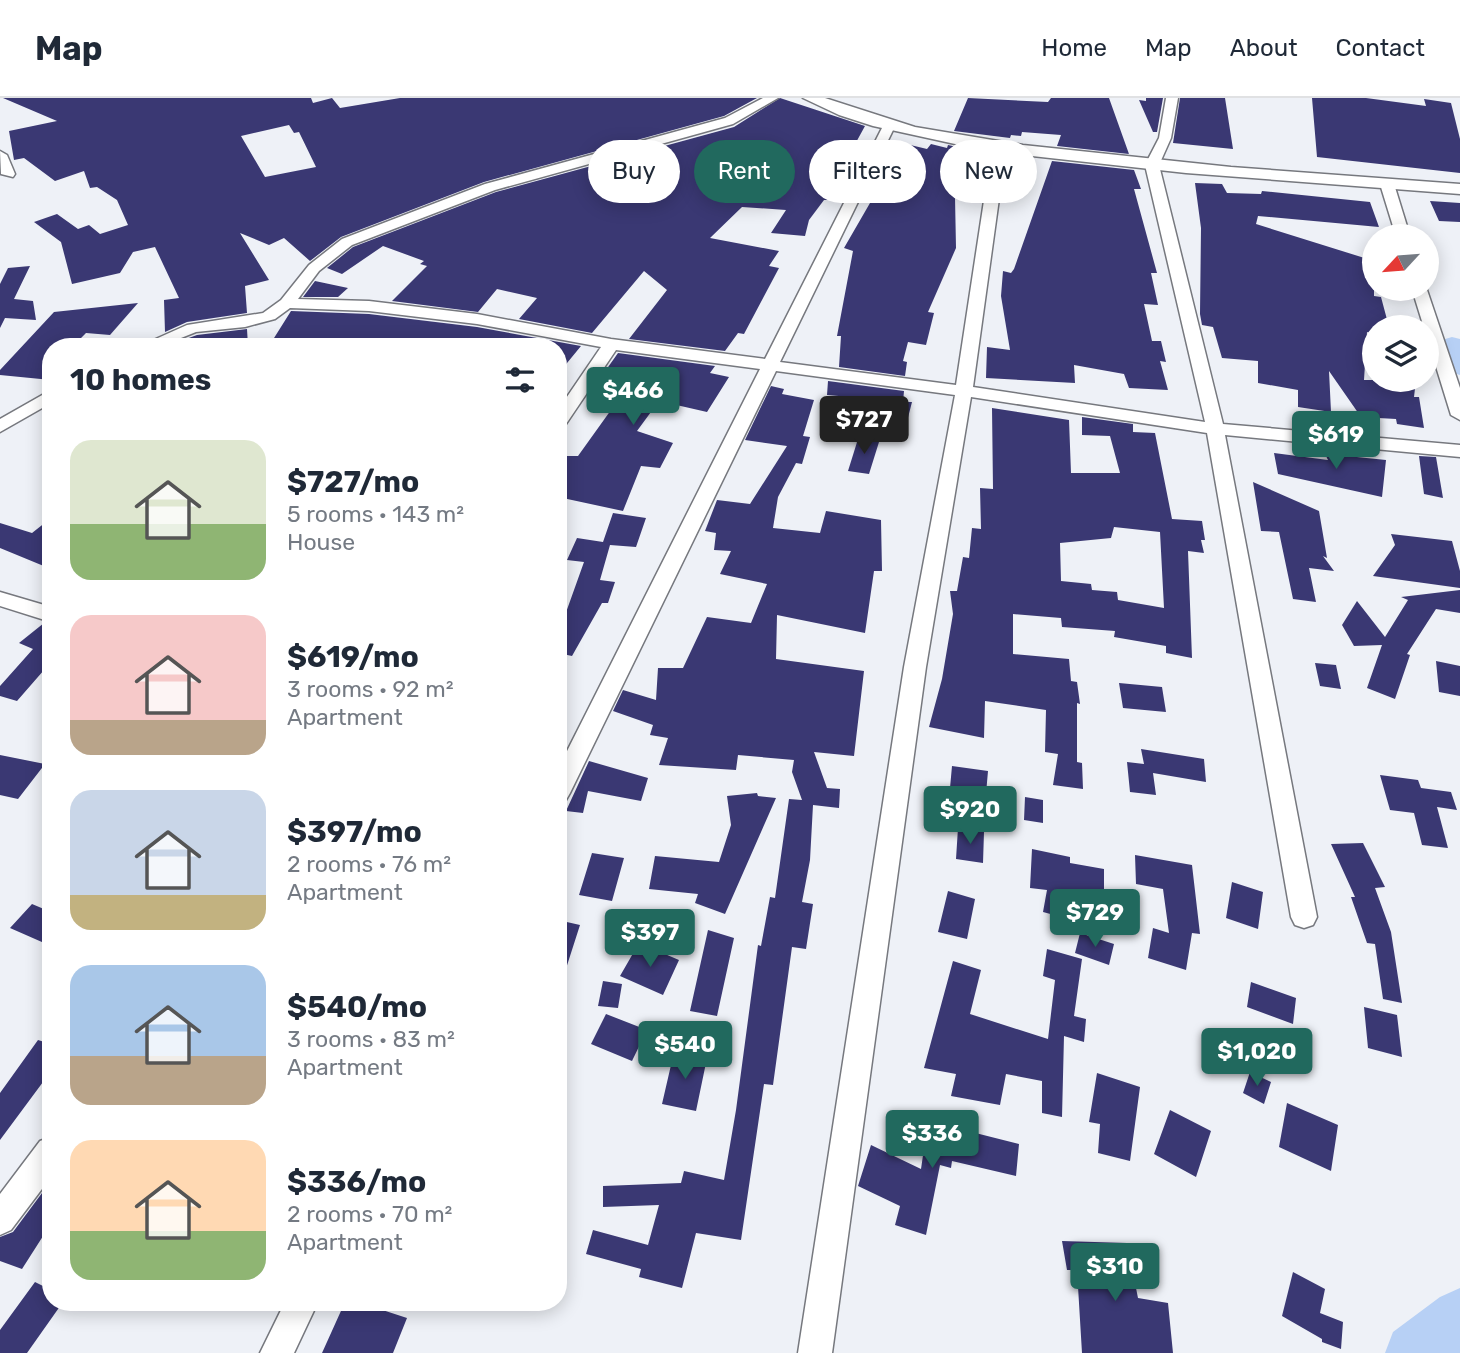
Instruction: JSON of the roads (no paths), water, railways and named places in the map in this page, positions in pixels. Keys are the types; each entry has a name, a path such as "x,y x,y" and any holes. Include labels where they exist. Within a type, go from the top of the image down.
{"main road":[{"path":"811,98 890,125 961,140"},
{"path":"1037,152 1152,165 1460,189"}],"street":[{"path":"168,338 193,328 245,322 269,316 287,303 314,268 347,242 490,187 729,121 772,98"},
{"path":"1172,98 1165,138 1152,165 1215,429 1304,917"},
{"path":"567,775 723,466 767,367 890,125"},
{"path":"0,155 8,174"},
{"path":"1387,184 1399,224"},
{"path":"816,1353 915,667 964,391 991,203"},
{"path":"1424,301 1460,415"},
{"path":"287,303 369,306 477,319 611,344 767,367 964,391 1215,429 1460,451"},
{"path":"567,409 611,344"},
{"path":"0,427 42,401"},
{"path":"0,599 42,612"},
{"path":"0,1219 42,1164"},
{"path":"277,1353 298,1311"}],"waterway":[{"path":"1452,346 1460,366"},
{"path":"1414,1353 1460,1317"}]}
